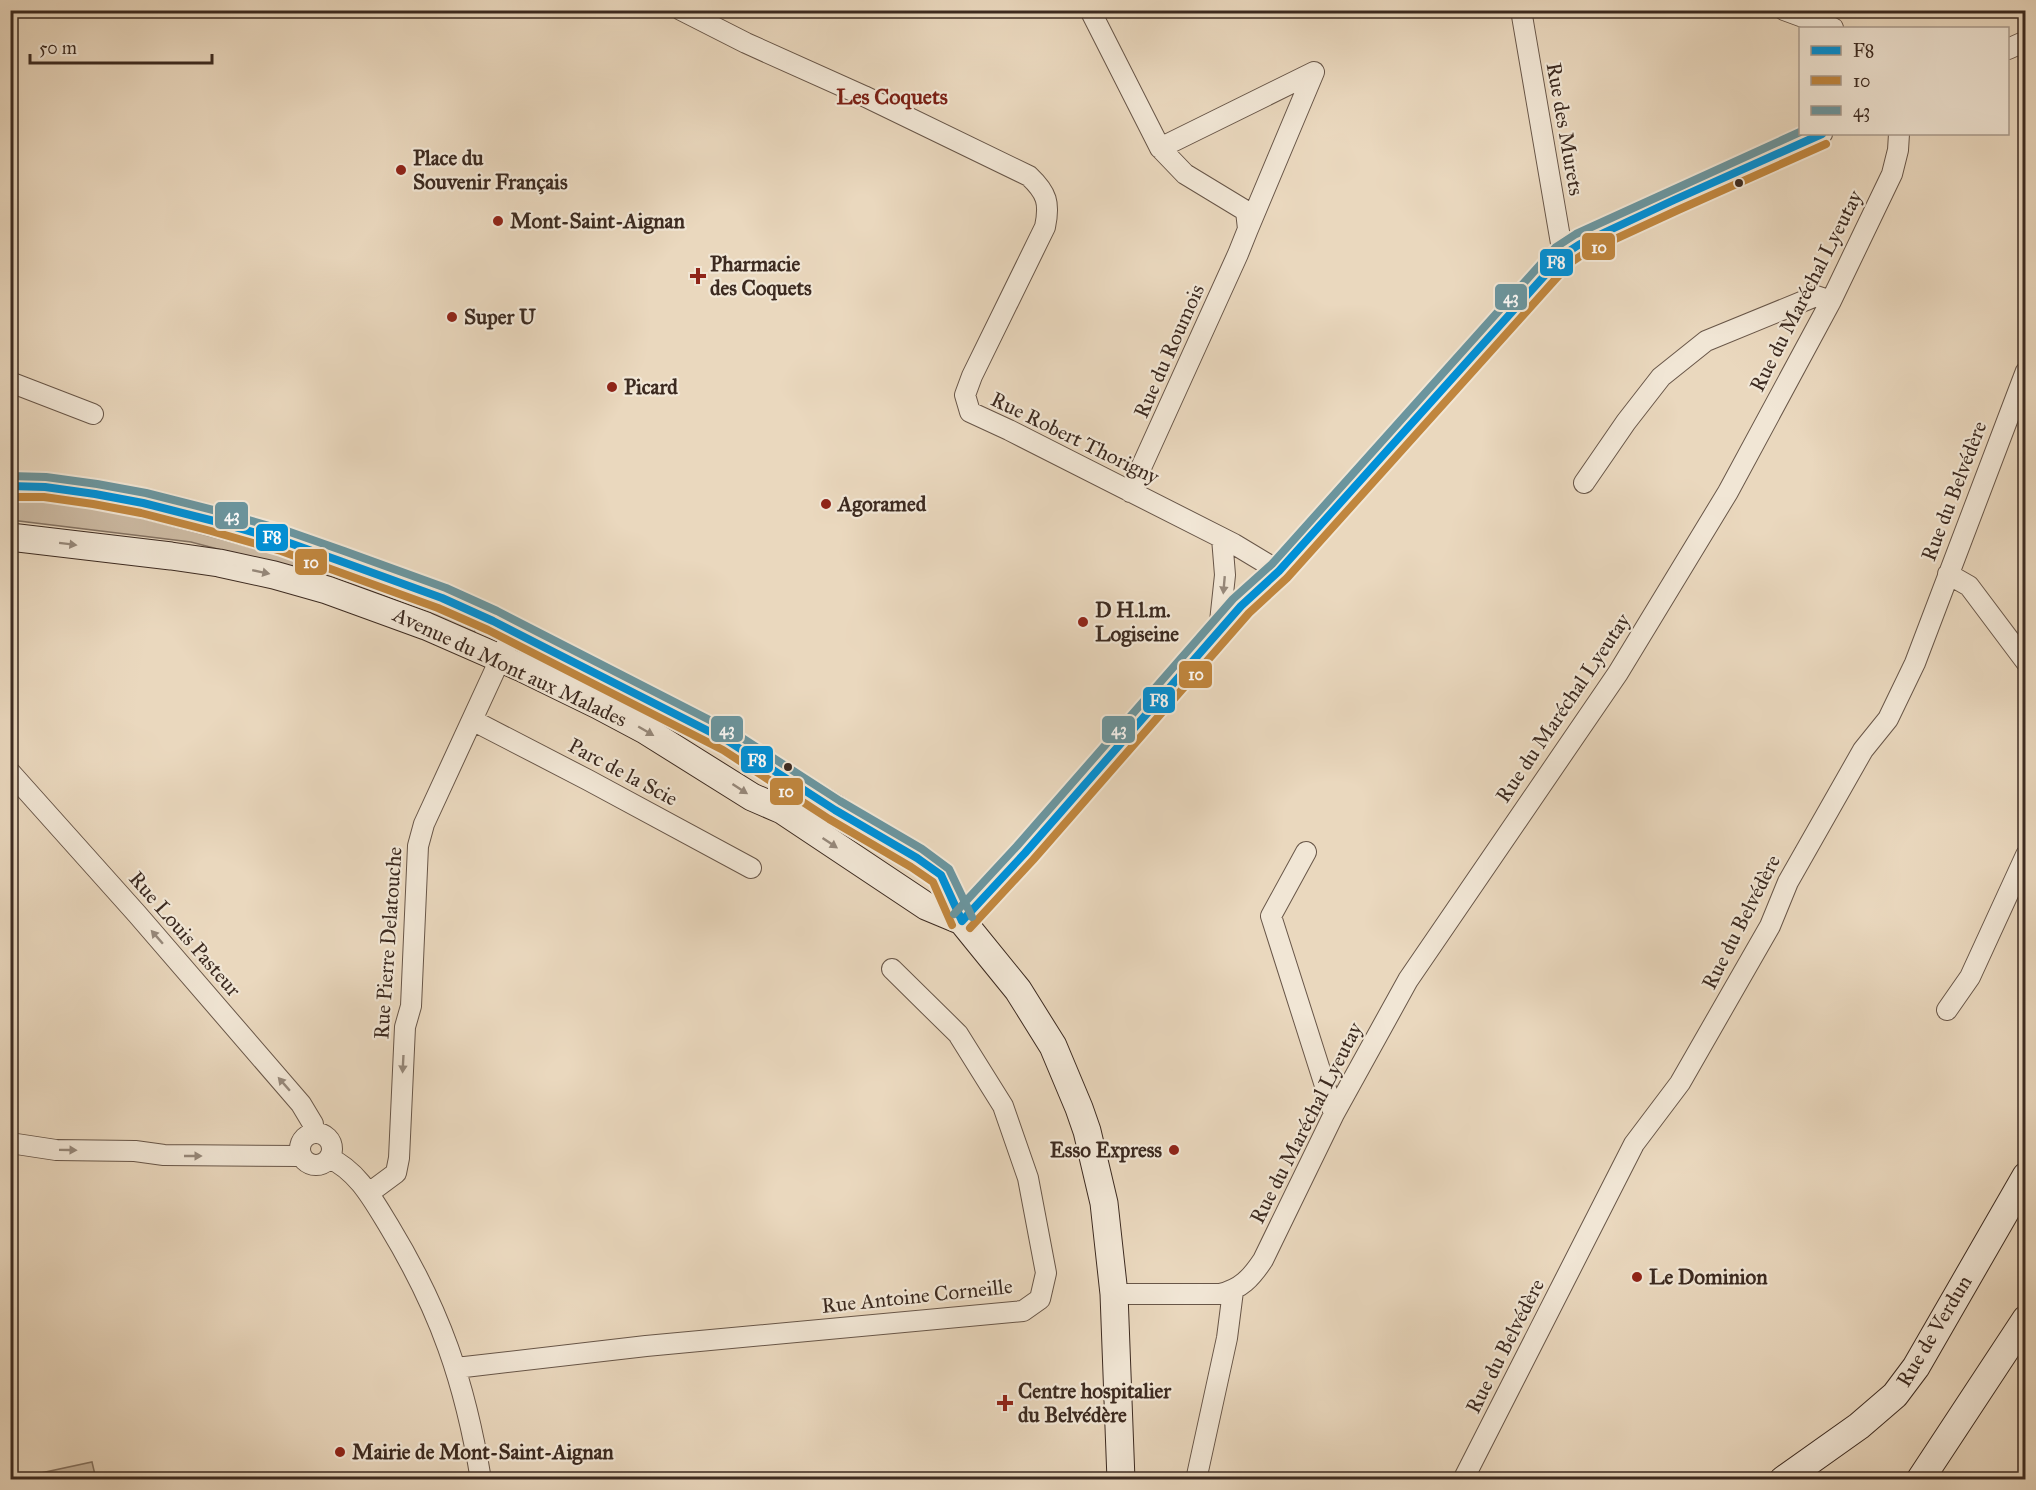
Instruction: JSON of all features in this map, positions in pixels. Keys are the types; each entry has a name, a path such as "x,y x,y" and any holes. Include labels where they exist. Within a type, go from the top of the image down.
{"street":[{"name":"Rue Robert Thorigny","path":"681,10 1029,176 1041,187 1047,201 1045,227 972,376 965,395 969,412 1222,538 1279,571"},
{"path":"1090,10 1161,148 1185,174 1246,212 1248,229"},
{"name":"Rue des Murets","path":"1521,10 1563,255"},
{"path":"1784,10 1830,27"},
{"path":"2009,48 2025,41"},
{"name":"Rue du Roumois","path":"1130,492 1195,351 1314,72 1161,148"},
{"path":"962,921 1025,853 1241,606 1279,571 1563,255 1580,244 1674,200 1820,135"},
{"name":"Rue du Maréchal Lyeutay","path":"1233,1291 1252,1276 1263,1260 1334,1114 1408,980 1618,673 1728,492 1831,301 1892,174 1899,135"},
{"path":"1584,483 1626,422 1661,377 1706,341 1816,297 1831,301"},
{"name":"Rue du Belvédère","path":"1463,1479 1634,1144 1680,1083 1770,926 1788,882 1857,760 1888,719 1915,663 2025,371"},
{"path":"10,382 93,414"},
{"name":"Avenue du Mont aux Malades","path":"10,486 45,487 143,503 234,527 340,561 442,598 513,631 728,741 941,875 962,921 1018,990 1053,1046 1087,1131 1104,1203 1114,1294 1121,1479"},
{"name":"Avenue du Mont aux Malades","path":"10,537 180,557 274,575 380,608 500,658 645,730 752,796 782,810 926,906 962,921"},
{"path":"1219,631 1225,575 1222,538"},
{"path":"1948,574 1969,586 2025,662"},
{"name":"Rue Pierre Delatouche","path":"369,1193 396,1173 399,1158 405,1027 411,1006 418,846 424,824 513,631"},
{"name":"Parc de la Scie","path":"472,720 751,868"},
{"name":"Rue Louis Pasteur","path":"10,772 137,914 301,1104 313,1124 313,1133"},
{"path":"1305,852 1271,916 1334,1114"},
{"path":"1947,1010 1970,977 2025,855"},
{"name":"Rue Antoine Corneille","path":"456,1368 646,1346 1023,1311 1040,1299 1046,1273 1028,1178 1003,1106 958,1034 892,969"},
{"path":"313,1133 323,1136 331,1143 332,1153 321,1165 316,1166 306,1163 301,1156 300,1143 313,1133"},
{"path":"10,1143 56,1150 135,1151 164,1155 301,1156"},
{"path":"329,1158 353,1173 369,1193 427,1293 456,1368 472,1426 481,1479"},
{"name":"Rue de Verdun","path":"1784,1479 1858,1426 1895,1395 1916,1367 2025,1176"},
{"path":"1114,1294 1199,1295 1233,1291 1227,1338 1196,1479"},
{"path":"1920,1479 2025,1319"}],"shaded area":[{"path":"11,497 90,505 161,523 312,564 480,624 474,632 360,586 191,542 11,520"},
{"path":"92,1462 96,1479 13,1479"}],"transit line":[{"name":"43","path":"954,914 1017,846 1233,599 1272,564 1556,247 1576,234 1799,132"},
{"name":"F8","path":"962,921 1025,853 1241,606 1279,571 1563,255 1580,244 1674,200 1820,135"},
{"name":"10","path":"970,928 1033,860 1249,613 1287,578 1570,263 1585,253 1826,144"},
{"name":"43","path":"10,476 46,477 97,484 146,493 217,511 287,531 344,551 446,588 497,611 733,732 840,801 922,849 949,869 972,917"},
{"name":"F8","path":"10,486 45,487 95,494 143,503 214,521 284,541 340,561 442,598 493,621 728,741 835,810 917,858 941,875 962,921"},
{"name":"10","path":"10,497 44,497 93,504 141,513 211,531 281,551 438,608 488,630 723,750 829,819 911,867 933,882 952,925"}],"place":[{"name":"Place du Souvenir Français","path":"401,170"},
{"name":"Mont-Saint-Aignan","path":"498,221"},
{"name":"Pharmacie des Coquets","path":"698,276"},
{"name":"Super U","path":"452,317"},
{"name":"Picard","path":"612,387"},
{"name":"Agoramed","path":"826,504"},
{"name":"D H.l.m. Logiseine","path":"1083,622"},
{"name":"Esso Express","path":"1174,1150"},
{"name":"Le Dominion","path":"1637,1277"},
{"name":"Centre hospitalier du Belvédère","path":"1005,1403"},
{"name":"Mairie de Mont-Saint-Aignan","path":"340,1452"}],"district":[{"name":"Les Coquets","path":"892,96"}]}
